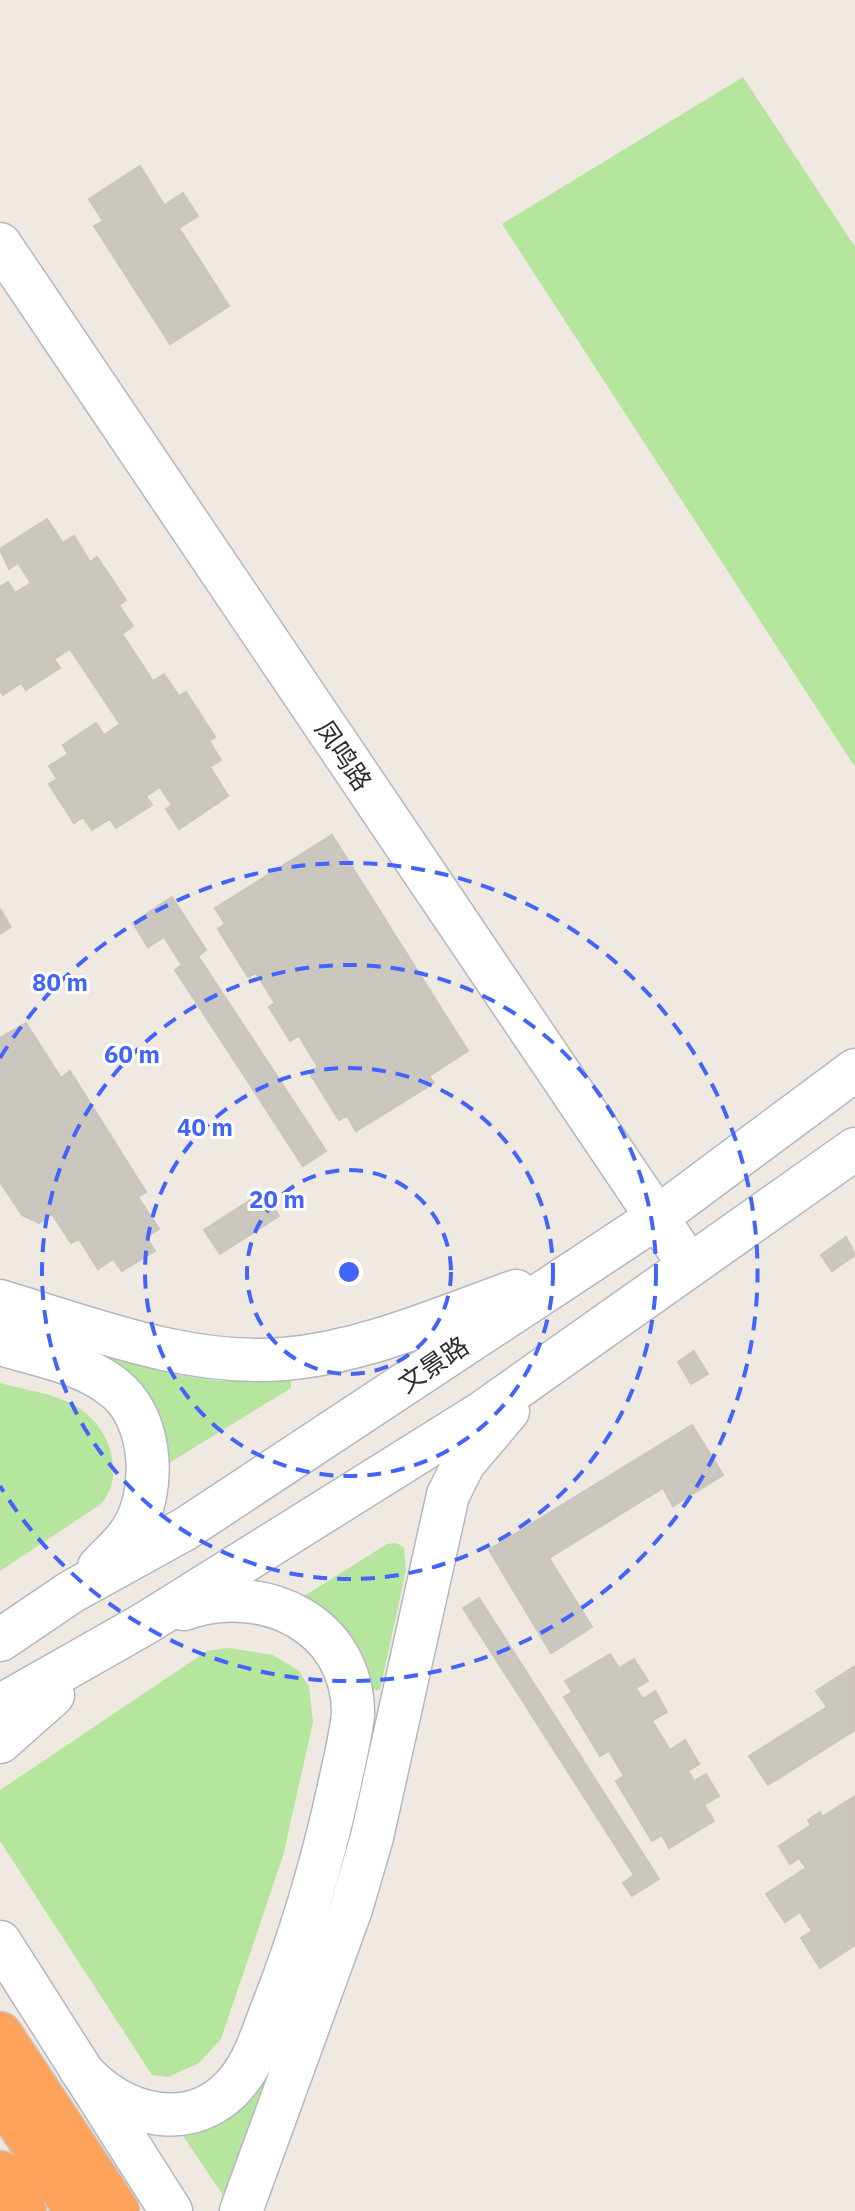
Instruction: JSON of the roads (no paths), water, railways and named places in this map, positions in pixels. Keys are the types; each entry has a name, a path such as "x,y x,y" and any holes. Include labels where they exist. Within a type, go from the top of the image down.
{"highway":[{"path":"6,2063 77,2211"},
{"path":"6,2063 117,2211"},
{"path":"0,2173 24,2211"}],"main road":[{"name":"凤鸣路","path":"0,244 689,1265"},
{"name":"文景路","path":"7,1634 71,1592 185,1529 656,1218 855,1070"},
{"path":"0,1706 129,1632 483,1412 855,1149"},
{"path":"0,1301 190,1353 226,1359 283,1359 388,1338 577,1269"},
{"path":"0,1344 102,1379 120,1392 142,1429 147,1472 141,1509 133,1529 71,1592"},
{"path":"241,2211 327,1982 356,1895 372,1837 448,1495 464,1463 486,1432 576,1345"},
{"path":"0,1742 129,1632 190,1607 241,1599 261,1602 303,1620 328,1642 350,1678 353,1697 351,1737 309,1911 253,2058 240,2079 229,2092 196,2110 157,2115 122,2105 106,2095 80,2069"},
{"path":"0,1942 171,2211"}]}
